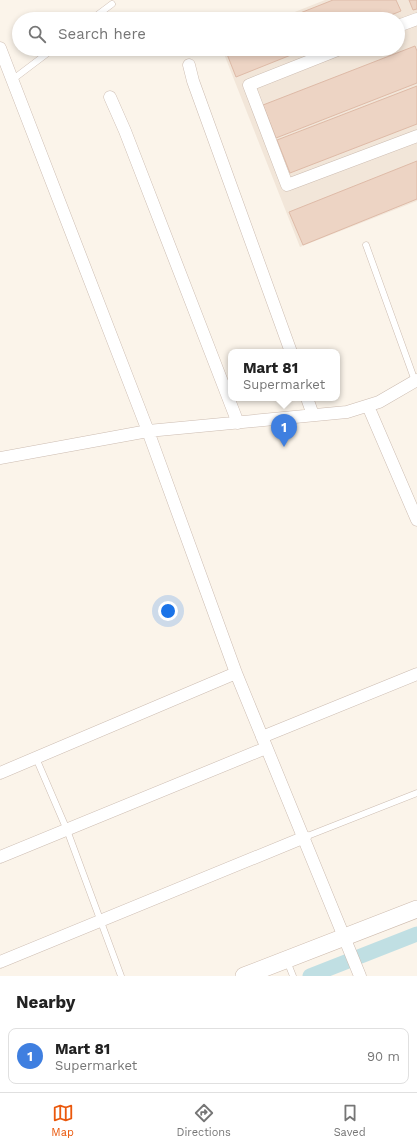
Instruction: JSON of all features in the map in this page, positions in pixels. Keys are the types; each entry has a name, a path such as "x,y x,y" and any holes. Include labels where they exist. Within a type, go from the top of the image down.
{"street":[{"path":"405,23 417,18"},
{"path":"0,48 2,60 12,80 148,431 236,673 264,743 305,837 358,972"},
{"path":"322,56 249,85 287,185 417,136"},
{"path":"189,65 193,81 290,349"},
{"path":"110,97 126,131 228,397"},
{"path":"0,458 148,431 347,412 379,402 416,381"},
{"path":"230,401 238,423"},
{"path":"308,401 314,415"},
{"path":"368,406 417,520"},
{"path":"0,773 236,673"},
{"path":"0,857 66,830 417,674"},
{"path":"0,962 305,837"},
{"path":"244,976 290,970 346,940 417,909"}],"lane":[{"path":"101,12 112,4"},
{"path":"12,80 44,56"},
{"path":"366,245 416,381"},
{"path":"36,758 66,830 121,976"},
{"path":"305,837 417,793"}],"shaded area":[{"path":"325,0 417,0 417,201 300,247 225,56 405,56 405,12 295,12"}],"building":[{"path":"333,0 396,0 401,11 398,12 303,12"},
{"path":"409,0 417,0 417,9 413,10"},
{"path":"415,46 417,51 417,83 276,138 263,105 389,56 405,56 405,50"},
{"path":"228,56 288,56 236,77"},
{"path":"417,86 417,124 290,173 277,140"},
{"path":"417,161 417,199 303,245 289,212"}],"waterway":[{"path":"310,976 417,934"}],"place":[{"name":"Mart 81","path":"284,447"}]}
